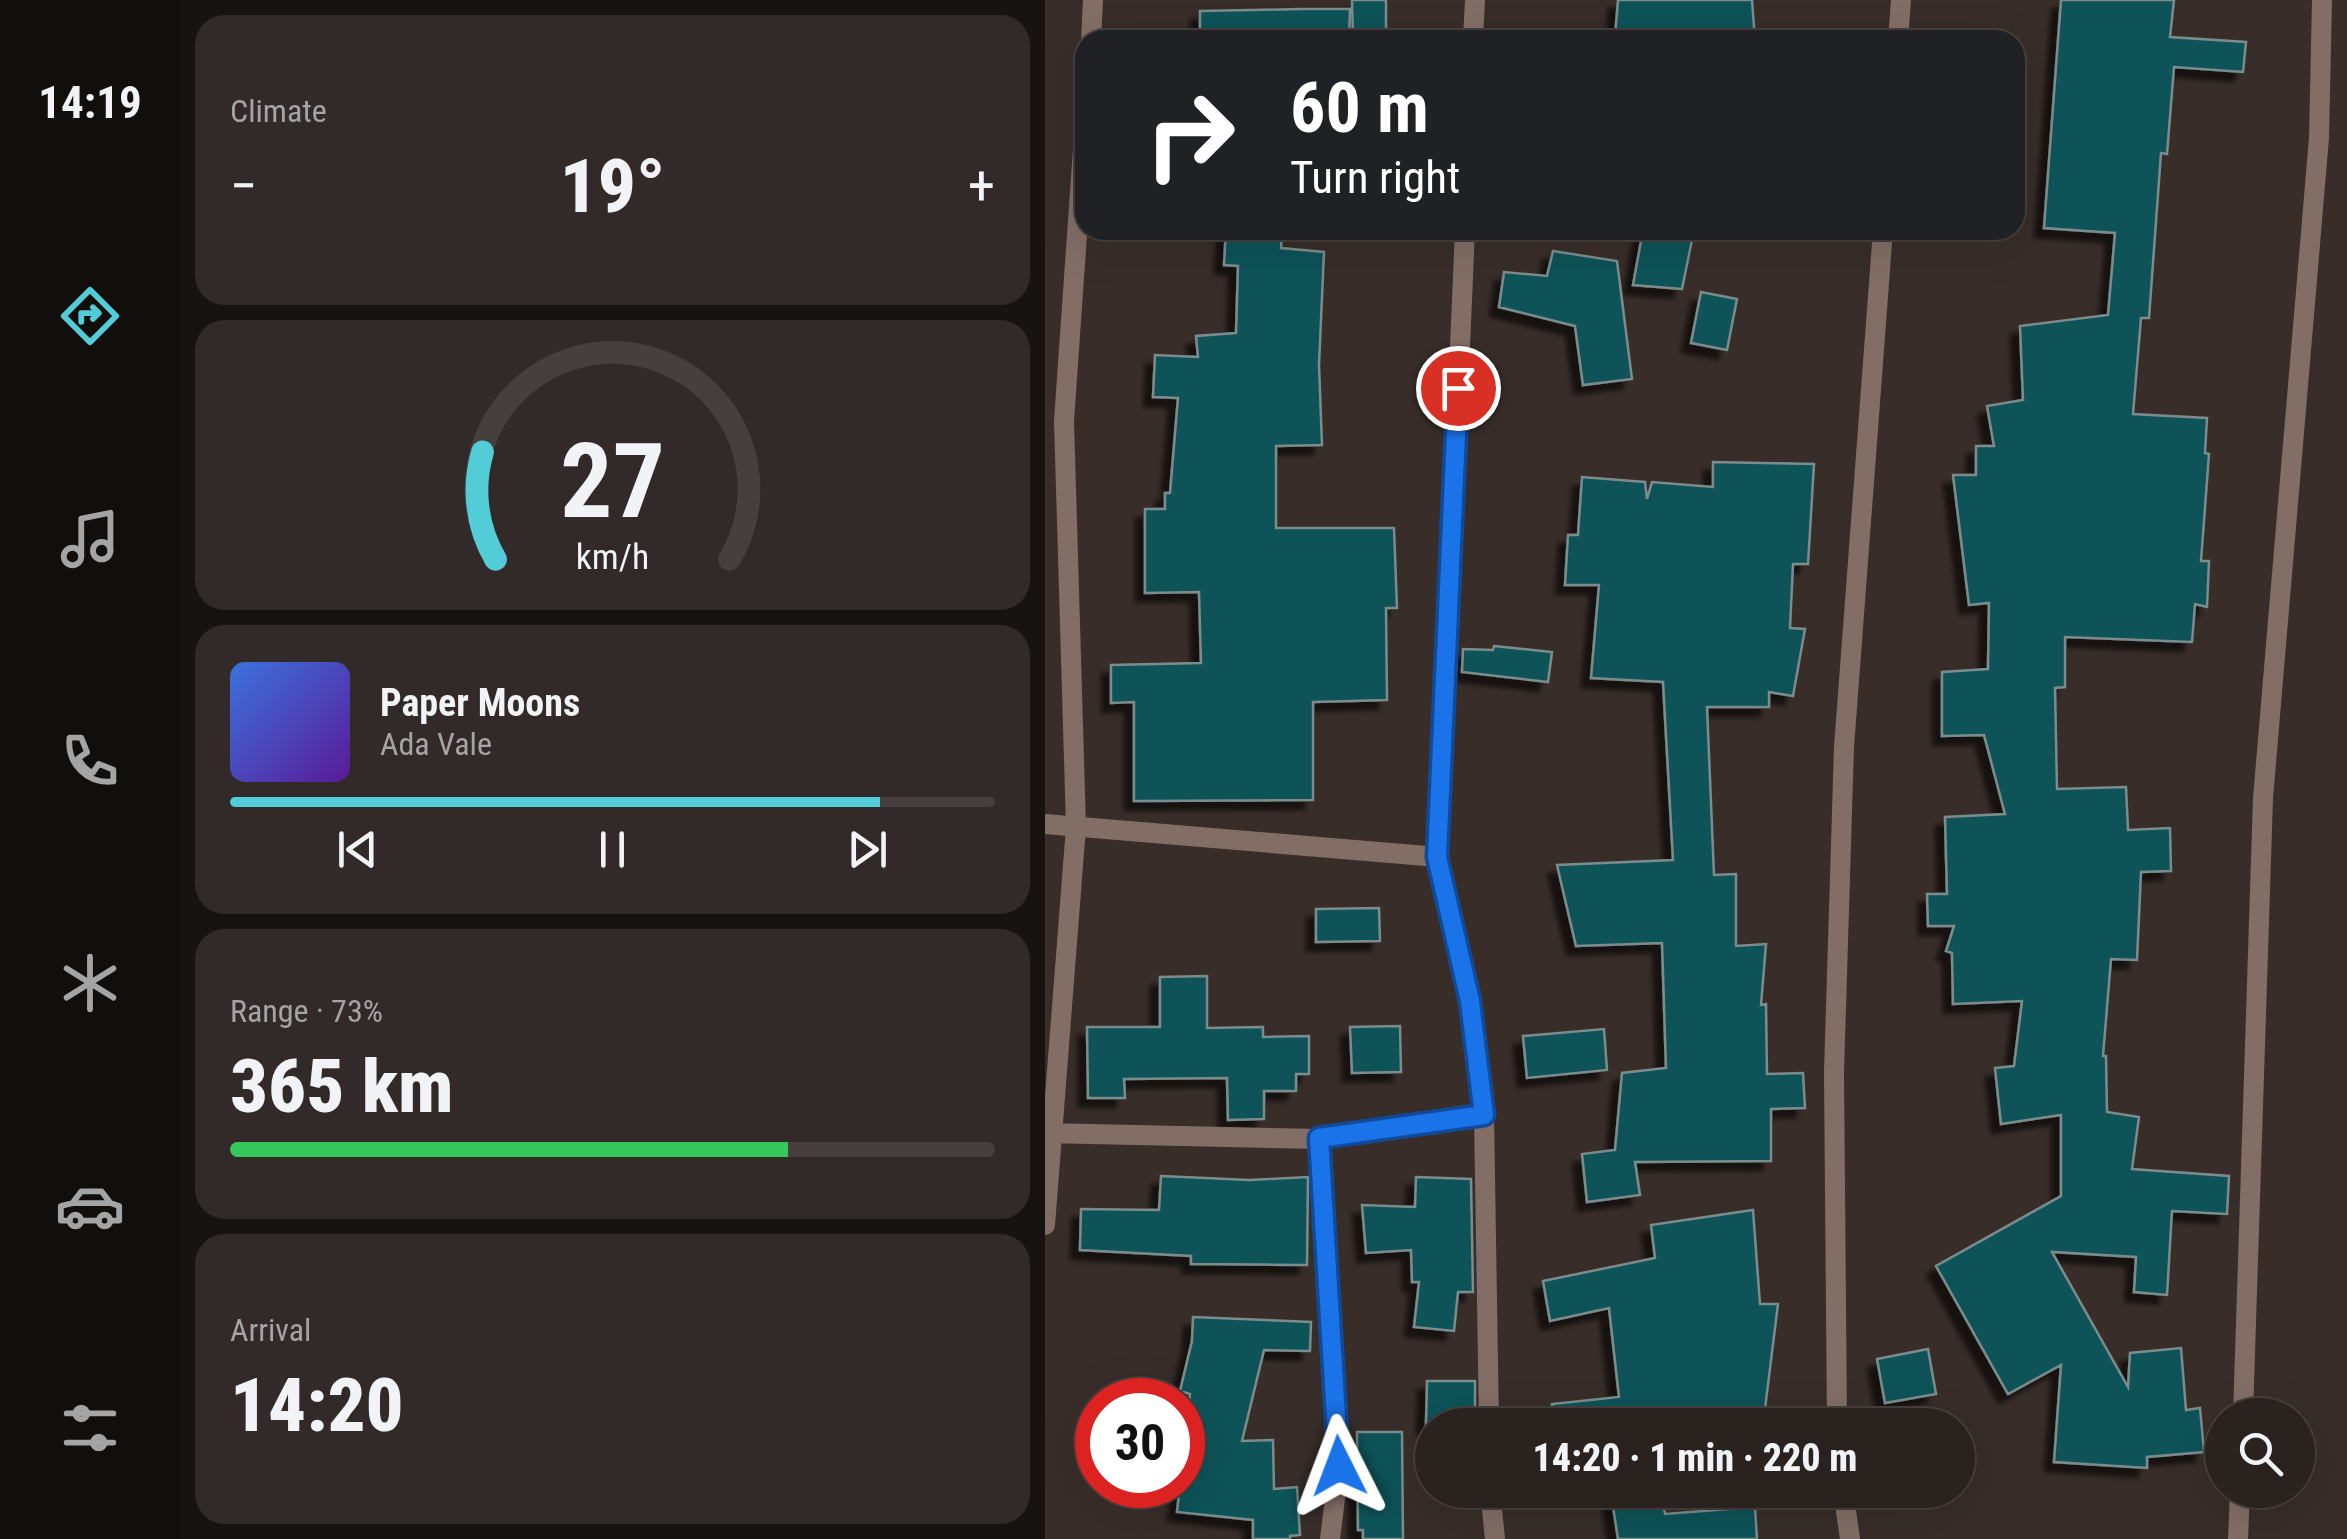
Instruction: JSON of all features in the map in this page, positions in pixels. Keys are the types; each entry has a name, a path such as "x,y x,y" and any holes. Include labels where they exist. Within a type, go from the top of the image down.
{"street":[{"path":"1092,30 1093,0"},
{"path":"1474,30 1475,0"},
{"path":"1899,30 1901,0"},
{"path":"2244,1398 2263,798 2319,138 2321,0"},
{"path":"1045,1225 1047,1133 1076,827 1054,420 1075,217"},
{"path":"1465,240 1437,857 1470,1001 1484,1115 1489,1408"},
{"path":"1837,1408 1834,1072 1845,747 1882,240"},
{"path":"1045,824 1437,857"},
{"path":"1047,1133 1319,1138 1484,1115"},
{"path":"1319,1138 1339,1466 1330,1539"},
{"path":"1492,1508 1495,1539"},
{"path":"1846,1508 1850,1539"},
{"path":"2238,1539 2239,1508"}],"building":[{"path":"1352,0 1386,0 1386,30 1353,30"},
{"path":"1618,0 1752,0 1754,30 1616,30"},
{"path":"2061,0 2174,0 2170,37 2246,42 2243,72 2174,67 2167,154 2161,153 2149,318 2141,318 2133,414 2207,418 2205,453 2209,454 2201,561 2209,561 2207,607 2195,604 2192,642 2065,637 2065,687 2055,688 2057,789 2126,787 2128,830 2170,828 2171,871 2141,872 2137,960 2111,959 2103,1056 2107,1112 2139,1117 2132,1169 2229,1176 2227,1214 2172,1211 2167,1295 2134,1292 2136,1257 2052,1252 2128,1387 2130,1353 2181,1348 2186,1410 2200,1408 2204,1452 2147,1457 2147,1468 2054,1462 2061,1365 2008,1394 1936,1266 2061,1196 2061,1115 2001,1124 1995,1068 2014,1066 2022,1001 1953,1004 1952,953 1946,951 1954,926 1928,926 1927,894 1947,894 1945,817 2005,814 1984,735 1942,736 1942,672 1988,669 1989,603 1969,605 1953,475 1976,475 1976,446 1994,446 1987,406 2023,400 2020,326 2108,315 2115,233 2044,228"},
{"path":"1350,9 1349,30 1200,30 1200,11"},
{"path":"1225,240 1281,240 1281,248 1324,252 1319,365 1322,445 1276,446 1276,528 1394,528 1397,608 1386,608 1387,700 1313,702 1313,800 1134,801 1134,702 1111,703 1111,665 1201,663 1199,592 1145,593 1145,509 1165,509 1165,493 1170,493 1178,398 1153,397 1155,355 1198,357 1196,336 1236,333 1238,266 1224,265"},
{"path":"1641,240 1692,240 1682,289 1633,285"},
{"path":"1553,251 1617,261 1632,379 1583,385 1575,326 1499,307 1504,272 1547,276"},
{"path":"1701,292 1737,299 1727,350 1691,343"},
{"path":"1713,462 1814,464 1808,564 1793,564 1790,628 1805,629 1793,696 1769,692 1769,707 1707,707 1714,875 1736,874 1736,946 1766,944 1761,1005 1766,1004 1767,1074 1803,1073 1805,1108 1771,1109 1771,1161 1635,1162 1640,1195 1587,1202 1582,1154 1615,1150 1622,1073 1666,1068 1662,943 1576,946 1557,865 1673,860 1663,682 1591,678 1599,585 1565,585 1568,535 1578,535 1582,477 1645,482 1647,499 1652,482 1713,487"},
{"path":"1494,646 1552,652 1548,682 1462,672 1463,649 1493,650"},
{"path":"1379,908 1380,941 1316,942 1316,909"},
{"path":"1207,976 1207,1028 1263,1027 1263,1037 1309,1036 1309,1074 1296,1074 1296,1091 1264,1091 1264,1119 1228,1120 1227,1078 1124,1079 1125,1098 1088,1098 1087,1027 1160,1027 1160,977"},
{"path":"1400,1026 1401,1072 1352,1073 1350,1027"},
{"path":"1604,1029 1607,1070 1527,1078 1523,1036"},
{"path":"1161,1176 1249,1180 1308,1177 1307,1265 1191,1264 1191,1256 1080,1250 1081,1209 1159,1210"},
{"path":"1416,1177 1471,1179 1473,1292 1458,1292 1454,1331 1414,1327 1419,1282 1412,1282 1411,1250 1366,1253 1362,1205 1415,1207"},
{"path":"1753,1210 1760,1304 1778,1304 1765,1408 1552,1408 1552,1404 1619,1397 1609,1308 1550,1321 1543,1281 1655,1258 1651,1225"},
{"path":"1193,1317 1311,1322 1310,1351 1264,1350 1242,1441 1273,1440 1274,1489 1297,1487 1300,1535 1290,1539 1253,1539 1253,1520 1177,1512 1177,1508 1205,1508 1205,1378 1183,1378"},
{"path":"1928,1349 1936,1394 1885,1403 1877,1359"},
{"path":"1427,1381 1475,1381 1475,1408 1426,1408"},
{"path":"1357,1432 1402,1432 1403,1539 1363,1539 1363,1530 1358,1530"},
{"path":"1613,1508 1664,1508 1665,1514 1755,1508 1757,1539 1618,1539"}],"route":[{"path":"1339,1466 1319,1138 1484,1115 1470,1001 1437,857 1458,388"}]}
